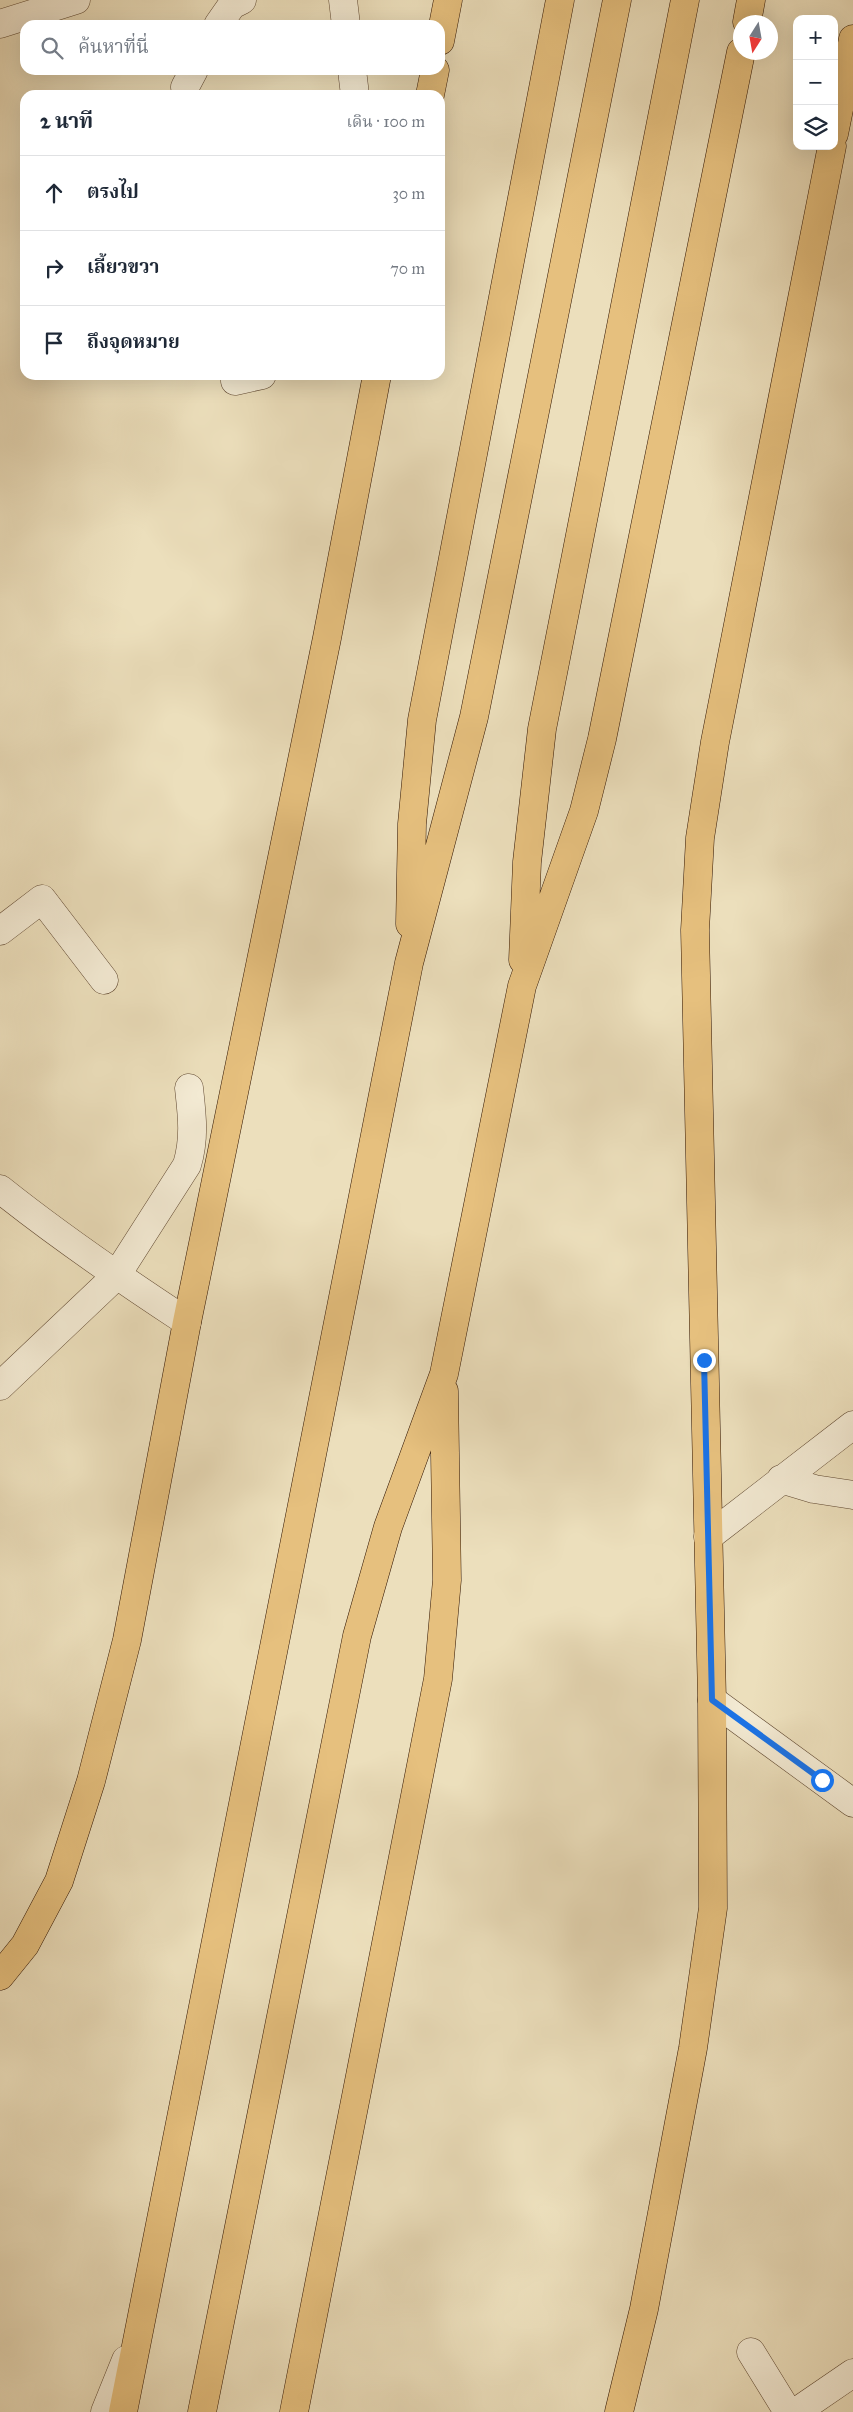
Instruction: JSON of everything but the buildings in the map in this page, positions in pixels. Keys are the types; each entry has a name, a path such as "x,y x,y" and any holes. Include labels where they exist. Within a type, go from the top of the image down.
{"main road":[{"path":"444,20 448,0"},
{"path":"409,963 412,824 422,720 560,0"},
{"path":"123,2412 409,963 474,717 617,0"},
{"path":"522,986 527,862 542,729 685,0"},
{"path":"748,15 751,0"},
{"path":"838,114 853,39"},
{"path":"202,2412 358,1636 388,1528 444,1374 522,986 584,811 602,739 738,60"},
{"path":"431,90 434,75"},
{"path":"619,2412 644,2309 693,2048 713,1908 712,1700 695,930 700,838 715,742 831,150"},
{"path":"0,1976 25,1945 59,1881 90,1782 127,1640 187,1322 327,638 376,380"},
{"path":"294,2412 438,1680 444,1628 447,1570 444,1374"}],"street":[{"path":"0,24 76,0"},
{"path":"222,20 232,5 242,0"},
{"path":"343,0 345,20"},
{"path":"353,75 354,90"},
{"path":"235,381 240,380"},
{"path":"0,931 42,899 104,980"},
{"path":"0,1386 116,1276 187,1165 193,1147 194,1131 189,1088"},
{"path":"0,1189 51,1230 116,1276 187,1322"},
{"path":"708,1537 853,1425"},
{"path":"781,1479 814,1489 853,1495"},
{"path":"712,1700 853,1803"},
{"path":"106,2412 140,2326"},
{"path":"751,2352 788,2412"},
{"path":"796,2412 853,2373"}],"route":[{"path":"704,1360 712,1700 822,1780"}]}
